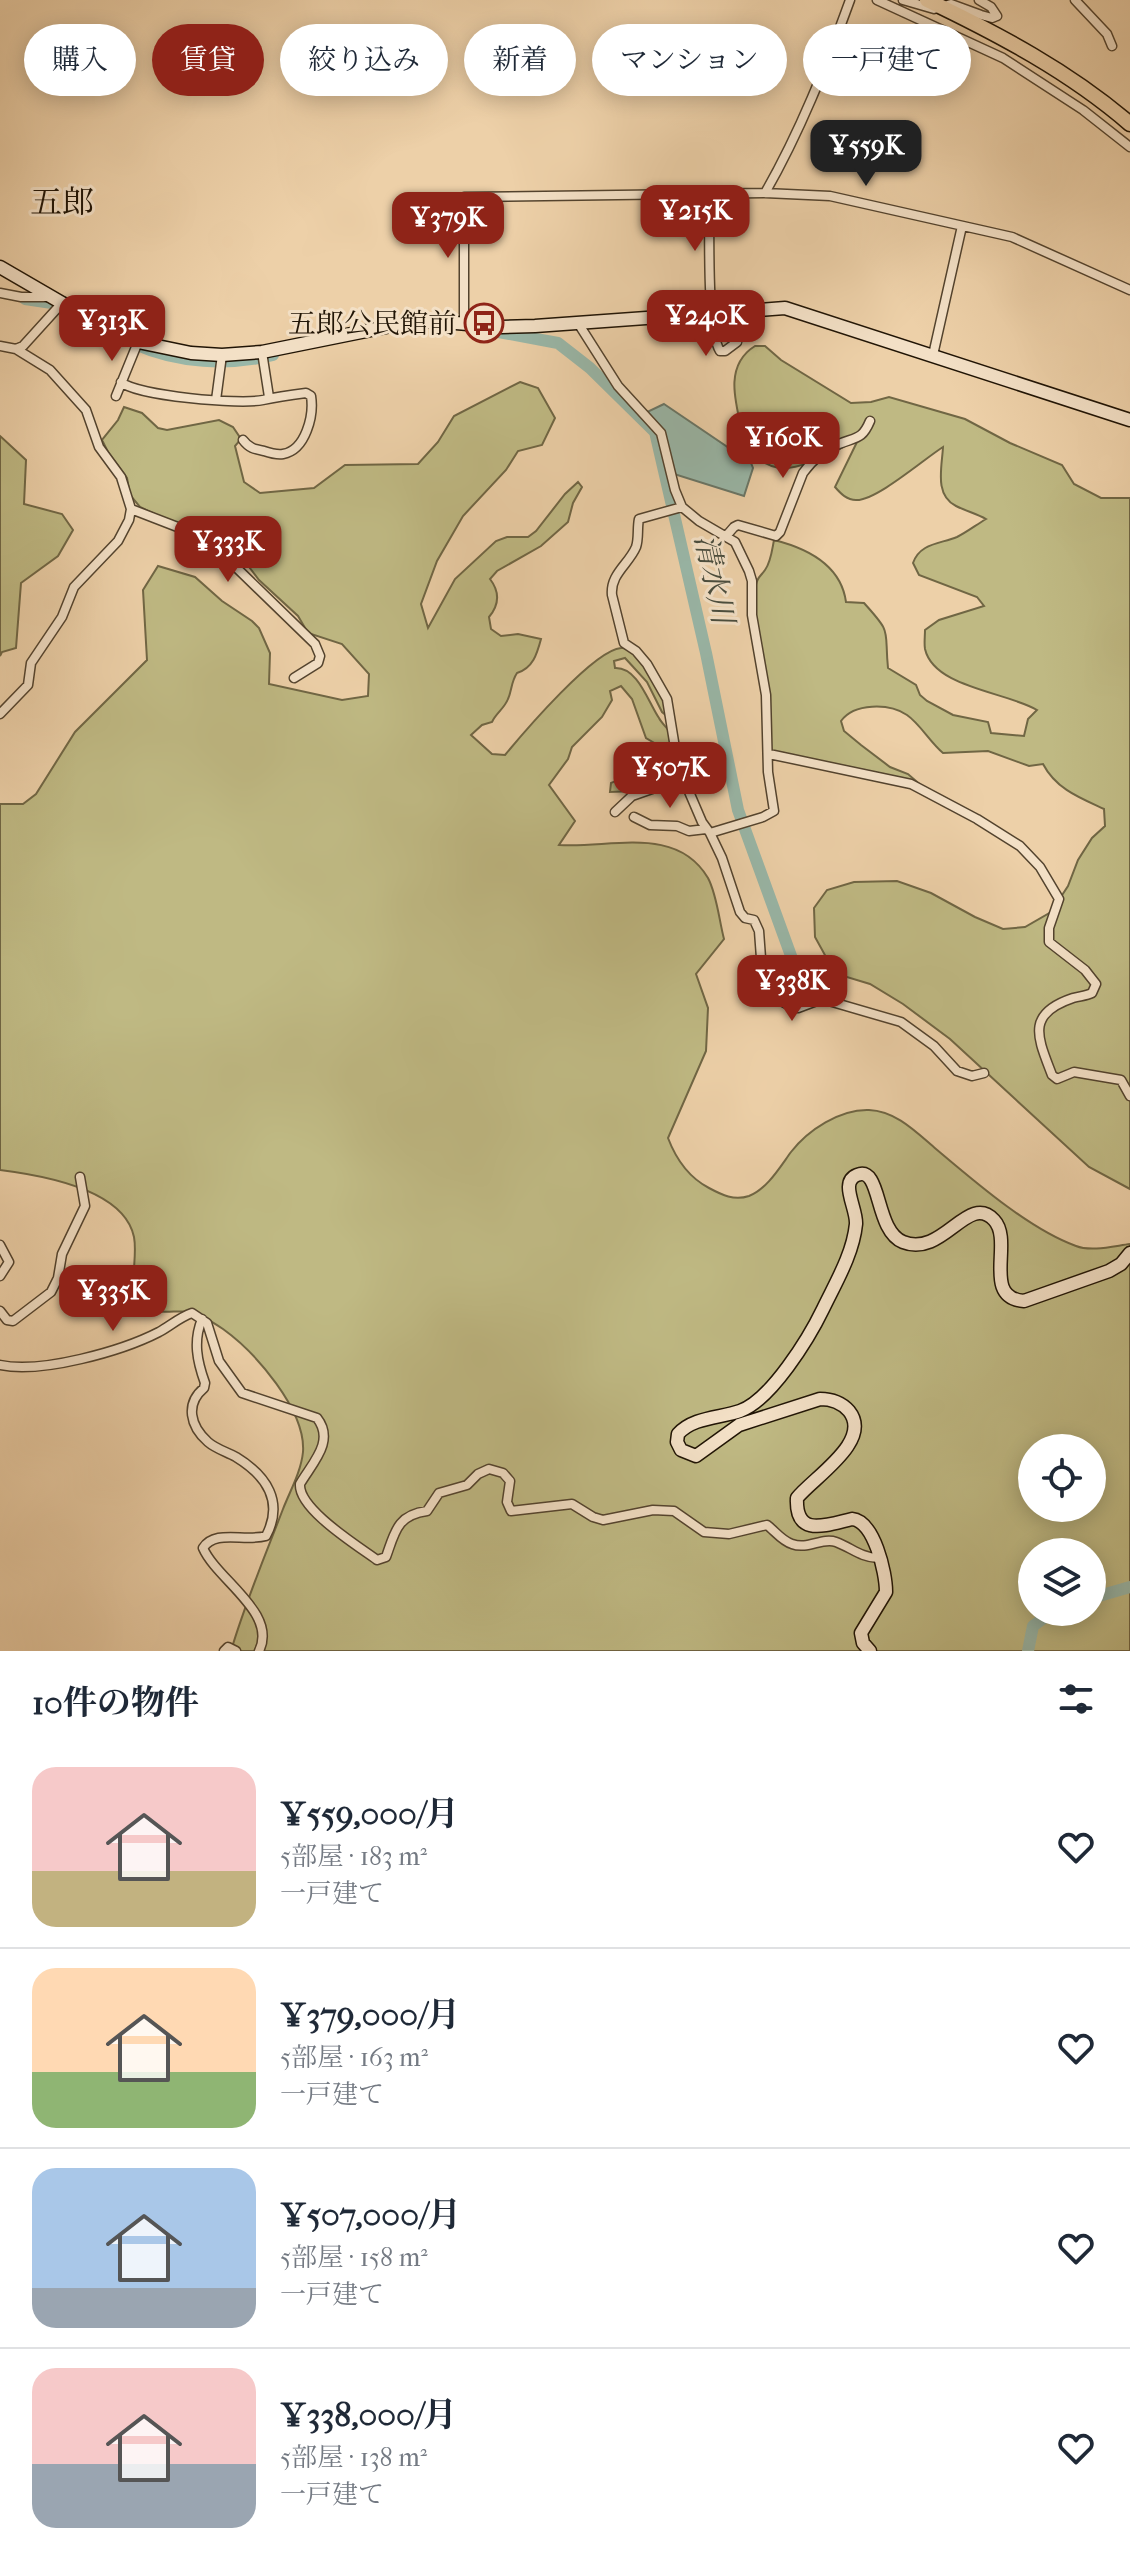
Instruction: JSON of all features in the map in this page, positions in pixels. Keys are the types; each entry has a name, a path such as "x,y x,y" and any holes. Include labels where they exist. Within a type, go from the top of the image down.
{"main road":[{"path":"927,0 1054,69 1111,107 1130,124"},
{"path":"0,267 138,342 191,353 222,355 262,352 401,324 433,321 502,327 785,308 1130,420"},
{"path":"870,1651 863,1643 861,1633 886,1592 871,1531 858,1520 813,1527 802,1521 796,1510 797,1498 846,1449 854,1436 851,1414 841,1404 820,1399 739,1425 696,1456 681,1450 677,1442 678,1434 684,1427 739,1411 755,1403 804,1342 820,1315 854,1239 856,1216 848,1190 853,1176 861,1173 869,1175 875,1182 885,1223 894,1237 905,1243 925,1243 952,1230 974,1212 984,1212 993,1218 999,1227 1001,1241 1002,1289 1017,1301 1109,1271 1121,1264 1130,1253"}],"street":[{"path":"765,193 787,154 835,44 850,0"},
{"path":"877,0 1003,58 1083,110 1130,147"},
{"path":"903,0 934,9 951,4 981,15 997,16 991,7 979,0"},
{"path":"1075,0 1107,34 1112,46"},
{"path":"464,323 464,197 765,193 830,196 1012,237 1130,290"},
{"path":"709,195 715,336 720,351 737,342"},
{"path":"933,355 962,226"},
{"path":"0,293 56,300"},
{"path":"16,349 23,346 56,300"},
{"path":"578,323 618,386 661,433 682,507 735,542 752,581 752,615 766,695 770,796 774,811 763,817 708,831 650,825 634,817"},
{"path":"0,336 2,346 16,349 50,370 86,410 99,447 121,477 131,509 118,541 74,587 62,617 31,663 28,685 0,714"},
{"path":"116,396 138,342"},
{"path":"262,352 269,397"},
{"path":"216,400 222,355"},
{"path":"121,382 137,390 216,400 266,400 269,397 306,393 311,396 311,419 302,440 293,450 282,455 249,448 243,440"},
{"path":"727,535 738,525 776,536 808,466 837,444 856,439 870,421"},
{"path":"682,507 639,519 636,546 611,587 624,643 647,664 667,699 678,766 722,858 740,912 745,918 754,920 759,931 761,958 778,983 777,999 798,1008 822,999 901,1022 934,1046 957,1071 972,1076 984,1073"},
{"path":"131,509 193,533 213,545 315,644 320,656 318,663 294,678"},
{"path":"769,754 911,784 1020,846 1040,867 1059,899 1049,928 1049,942 1085,970 1096,984 1092,993 1070,999 1040,1019 1037,1031 1052,1075 1057,1079 1074,1072 1121,1080 1130,1096"},
{"path":"615,812 632,796 652,789 678,766"},
{"path":"0,1311 7,1320 13,1321 51,1292 58,1278 62,1254 85,1206 80,1177"},
{"path":"0,1245 9,1262 0,1276"},
{"path":"0,1355 4,1366 34,1367 87,1357 129,1345 192,1313 207,1323 219,1361 242,1393 317,1418 324,1428 325,1442 300,1484 300,1491 306,1503 377,1560 386,1557 395,1531 409,1515 427,1511 439,1493 467,1485 478,1474 489,1469 503,1473 510,1481 507,1502 511,1511 572,1504 603,1520 653,1510 674,1511 704,1532 729,1534 767,1525 794,1545 809,1547 828,1541 836,1542 863,1557 878,1558"},
{"path":"202,1319 197,1331 196,1349 205,1383 191,1404 191,1412 199,1431 209,1443 253,1471 265,1483 274,1504 273,1523 266,1536 252,1540 216,1537 203,1548 210,1563 252,1607 262,1630 263,1642 259,1651"},
{"path":"224,1651 228,1647 236,1651"}],"shaded area":[{"path":"755,346 765,346 781,360 851,403 889,397 965,419 1010,443 1062,465 1074,484 1101,498 1130,498 1130,1189 1089,1167 950,1039 903,1004 870,984 840,975 815,937 814,908 827,890 854,882 897,881 931,893 1003,929 1025,927 1051,912 1068,886 1078,860 1092,838 1105,826 1104,809 1062,786 1043,764 1029,766 988,751 943,753 912,719 891,708 872,707 854,711 841,721 844,731 890,767 908,774 923,787 770,751 755,606 758,578 769,563 774,540 810,553 820,560 837,578 846,602 864,603 885,632 888,668 916,685 927,701 953,715 988,722 991,733 1024,736 1028,719 1037,710 956,681 931,662 925,649 925,630 939,620 984,606 977,597 919,575 913,563 920,551 957,537 986,519 956,506 945,495 941,480 943,447 887,487 865,499 856,500 844,496 835,487 858,440 798,466 779,468 765,463 746,450 735,394 737,367"},
{"path":"520,382 538,388 555,418 542,445 518,451 506,470 463,516 437,561 421,604 428,628 455,579 496,541 507,537 528,537 565,494 578,482 582,487 573,503 568,522 541,546 497,571 490,579 497,598 489,617 491,629 501,636 518,634 541,639 531,664 515,676 504,706 492,722 482,725 471,735 492,754 505,755 577,677 609,652 621,648 632,652 644,665 661,692 667,716 647,682 625,658 614,661 615,668 630,673 642,687 671,737 669,765 662,765 642,788 637,786 636,791 610,792 611,783 646,768 656,744 646,738 632,699 621,686 610,691 612,700 602,717 572,747 568,759 549,785 575,821 559,845 660,845 694,861 711,885 724,939 696,974 708,1008 706,1051 668,1138 684,1167 702,1184 719,1193 733,1198 749,1196 767,1183 798,1144 826,1122 847,1113 879,1111 905,1124 1003,1203 1058,1238 1089,1248 1130,1244 1130,1651 231,1651 242,1615 298,1474 303,1452 302,1436 296,1418 276,1383 236,1339 195,1313 156,1311 143,1307 134,1287 134,1237 127,1221 114,1207 78,1187 0,1170 0,804 23,804 36,794 75,732 147,660 143,590 158,566 195,577 259,628 270,653 269,684 342,700 368,696 369,674 342,644 308,633 298,616 259,580 240,555 204,532 140,507 130,495 127,478 102,440 124,407 142,413 158,428 167,430 219,420 233,427 241,439 235,446 244,482 260,493 314,488 345,465 418,464 438,442 454,416"},
{"path":"664,404 751,463 753,468 744,496 674,474 664,431 647,412"},
{"path":"0,436 26,460 24,504 62,514 73,530 58,556 21,583 16,648 2,652 0,656"}],"waterway":[{"name":"清水川","path":"25,299 52,303 96,326"},
{"name":"清水川","path":"493,331 558,343 590,368 655,432 706,653 738,810 794,964 792,979 778,994"},
{"name":"清水川","path":"135,344 168,355 203,361 239,361 273,355"},
{"path":"1106,1594 1130,1587"},
{"path":"1028,1651 1033,1626"}],"place":[{"name":"五郎公民館前","path":"484,323"}],"district":[{"name":"五郎","path":"62,202"}]}
